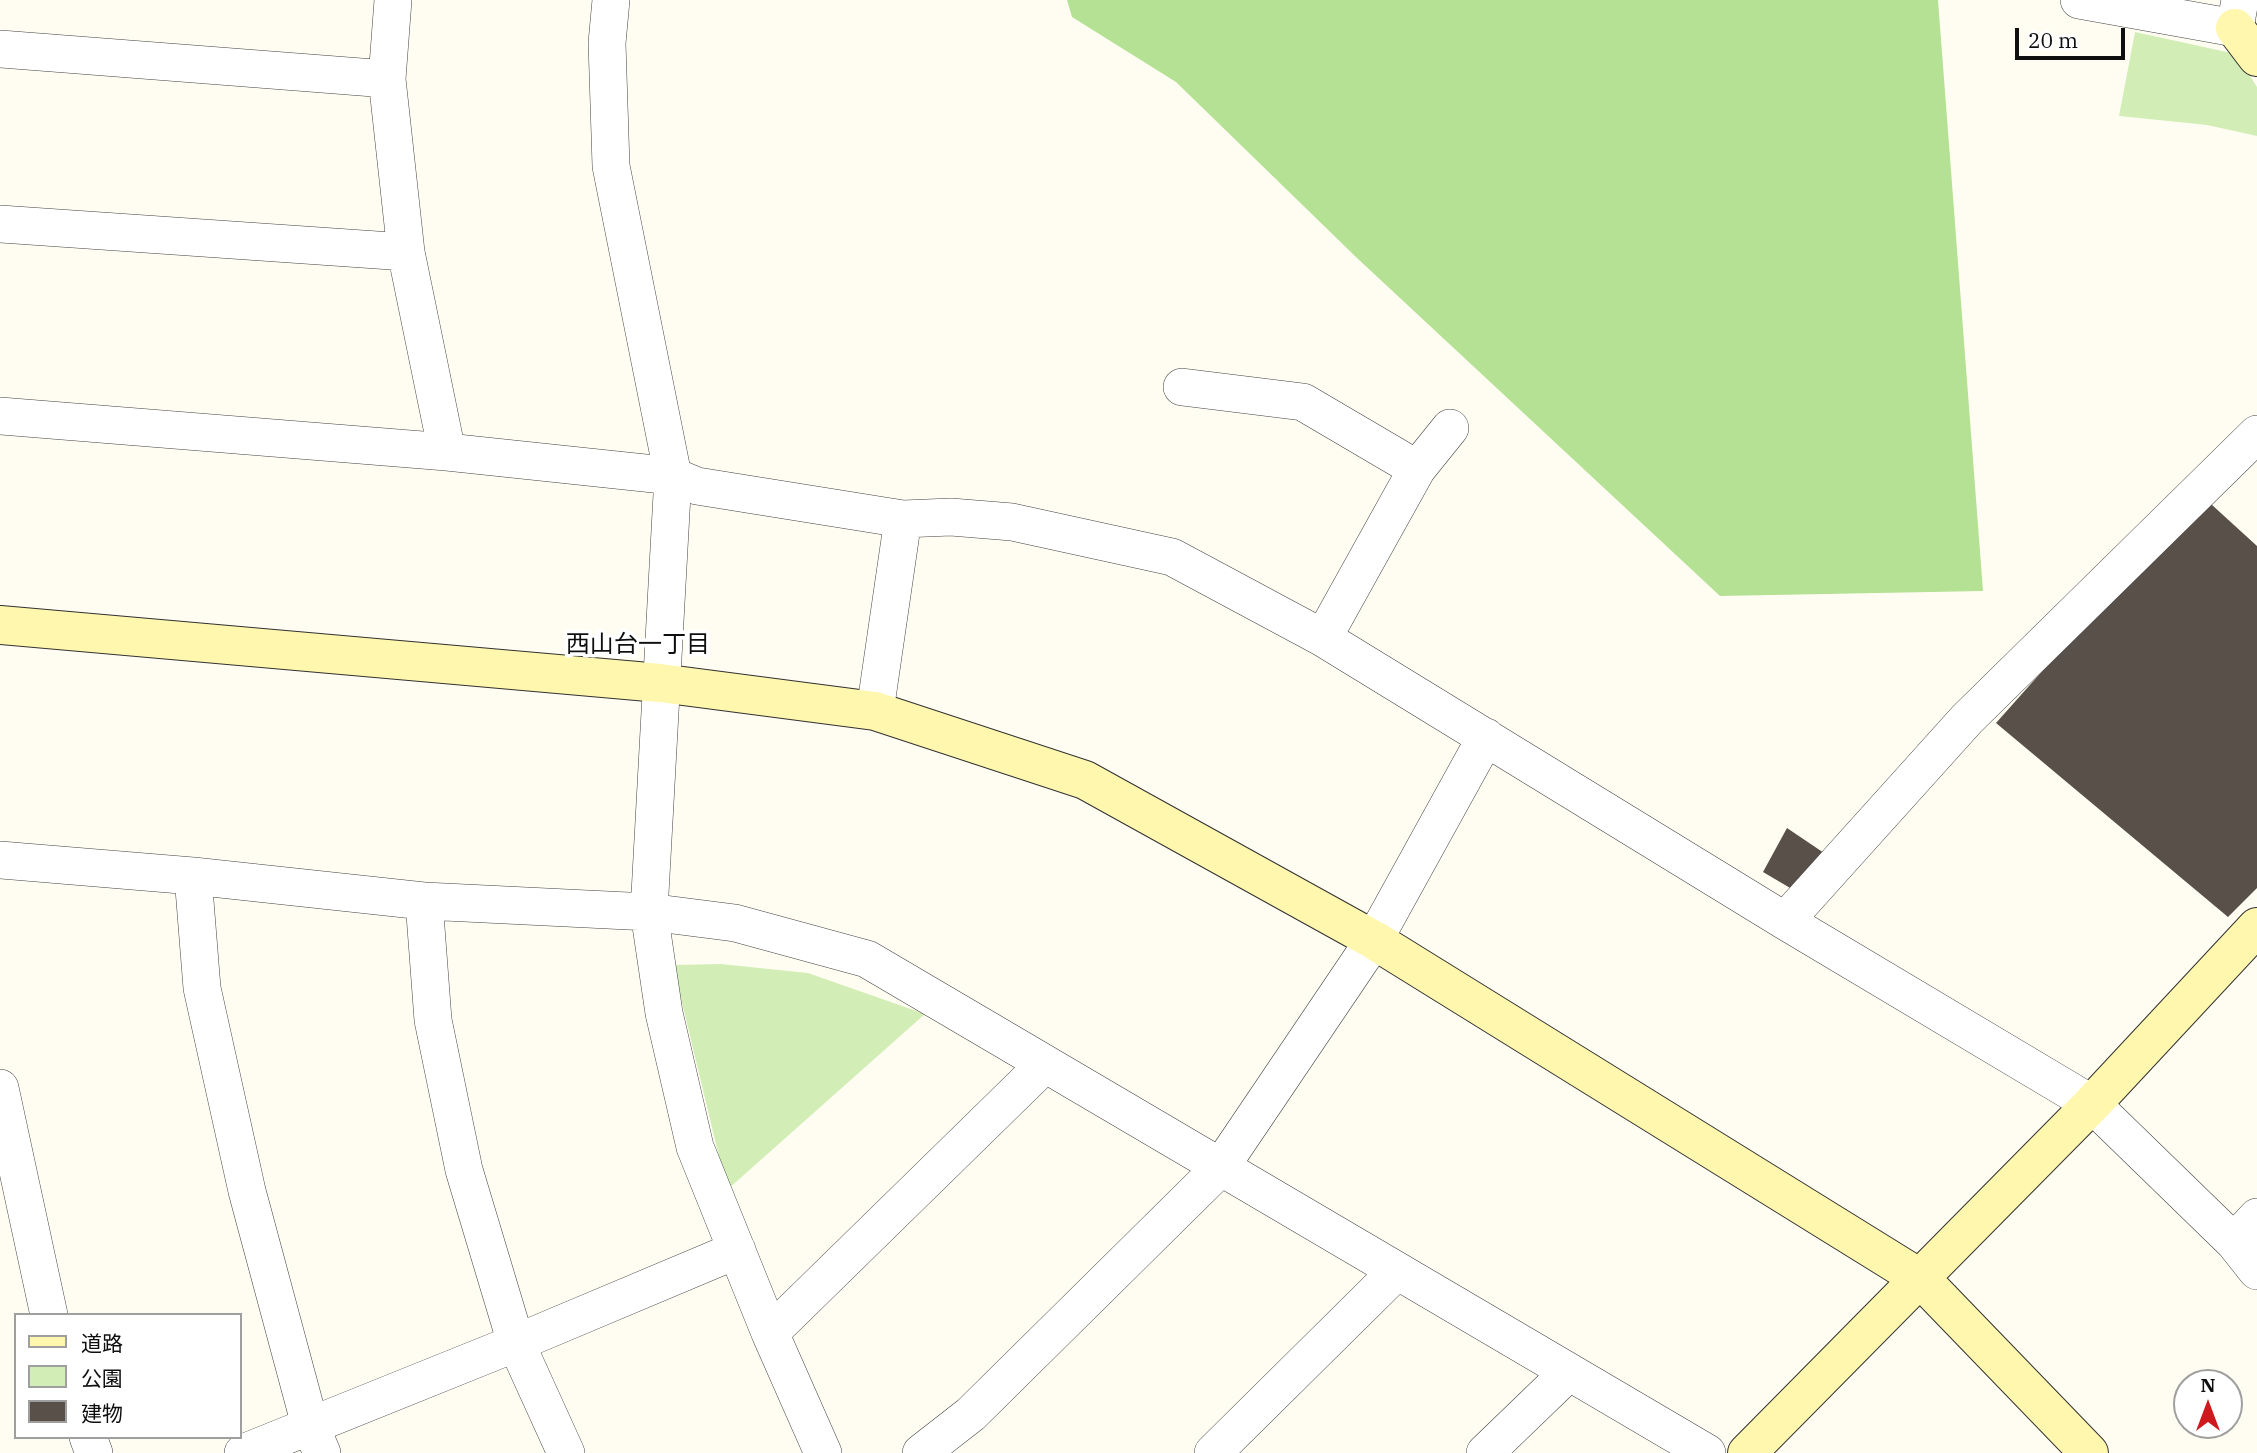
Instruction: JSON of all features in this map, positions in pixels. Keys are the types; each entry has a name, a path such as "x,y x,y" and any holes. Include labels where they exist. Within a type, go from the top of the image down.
{"street":[{"path":"393,0 387,79 406,252 447,452"},
{"path":"611,0 607,43 611,166 673,476 649,912 664,1013 695,1147 770,1334 823,1453"},
{"path":"2079,0 2244,28"},
{"path":"0,49 387,79"},
{"path":"0,224 406,252"},
{"path":"1182,387 1303,402 1417,469"},
{"path":"0,416 447,452 673,476 697,486 903,519 951,517 1012,522 1172,557 1323,638 1785,921 2092,1104 2246,1229 2257,1271"},
{"path":"1323,638 1417,469 1450,428"},
{"path":"1785,921 1967,719 2257,434"},
{"path":"875,710 903,519"},
{"path":"0,625 660,683 875,710 1085,780 1374,940 1921,1279 2089,1453"},
{"path":"921,1453 971,1414 1220,1168 1374,940 1486,737"},
{"path":"0,860 193,876 424,901 649,912 735,923 867,959 1707,1453"},
{"path":"193,876 205,1002 247,1191 316,1439"},
{"path":"424,901 433,1020 464,1170 516,1343 566,1453"},
{"path":"1747,1453 2092,1104 2257,927"},
{"path":"770,1334 1045,1064"},
{"path":"0,1088 49,1313"},
{"path":"243,1453 316,1439 516,1343 737,1250"},
{"path":"1213,1453 1397,1271"},
{"path":"1485,1453 1569,1372"}],"green space":[{"path":"1067,0 1938,0 1983,591 1720,596 1357,258 1176,82 1072,17"},
{"path":"2135,32 2236,54 2257,87 2257,136 2207,125 2119,116"},
{"path":"721,964 808,973 925,1014 727,1190 673,965"}],"building":[{"path":"2200,494 2257,546 2257,888 2228,917 1996,723"},
{"path":"1787,828 1827,855 1802,895 1763,872"}],"district":[{"name":"西山台一丁目","path":"638,645"}]}
